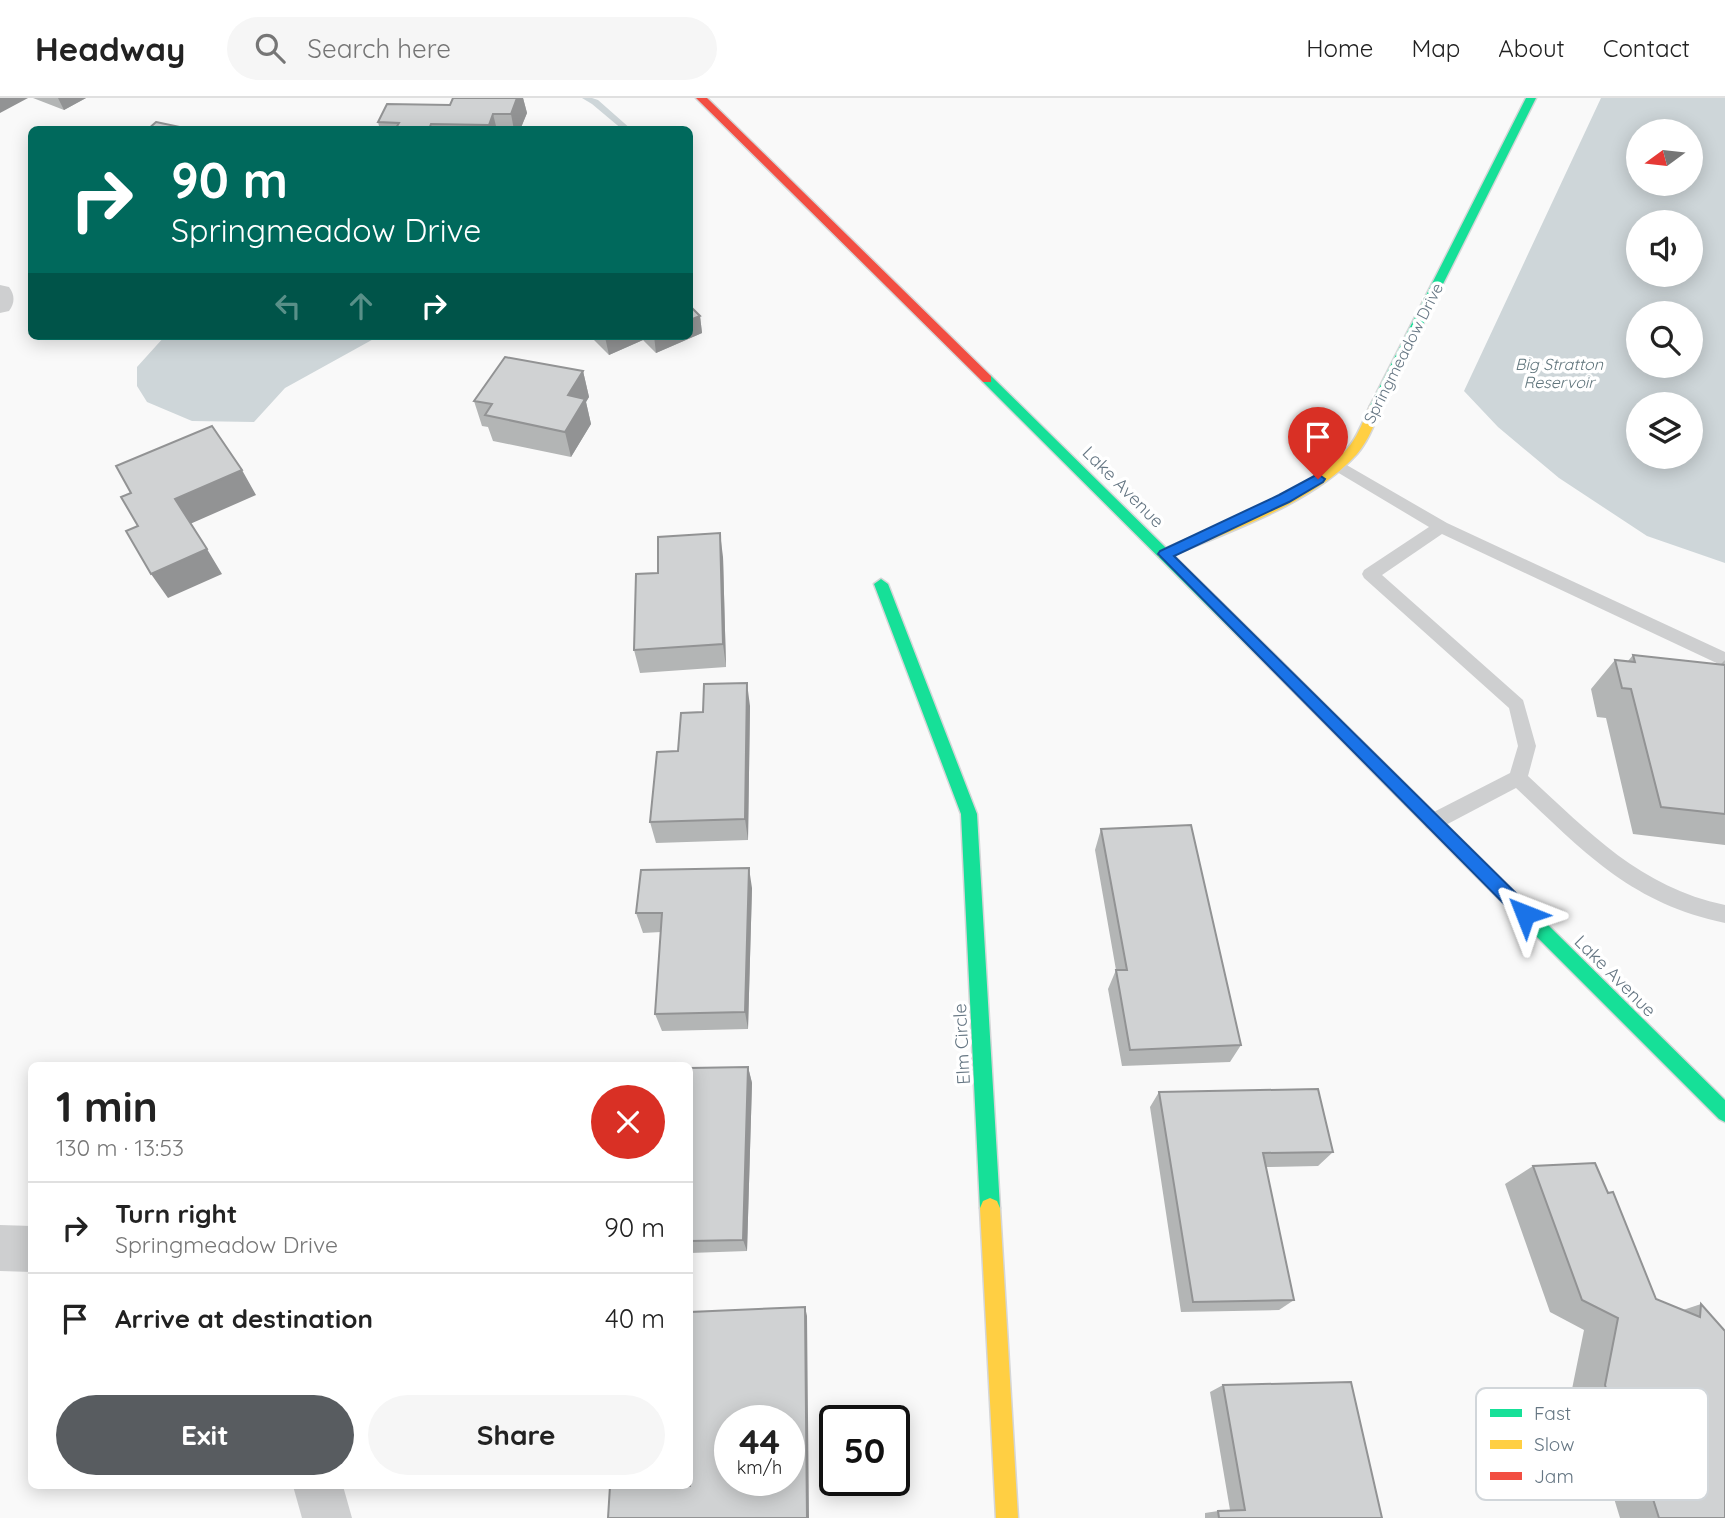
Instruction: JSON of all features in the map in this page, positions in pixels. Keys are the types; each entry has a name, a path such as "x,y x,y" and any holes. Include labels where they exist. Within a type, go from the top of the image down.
{"street":[{"name":"Lake Avenue","path":"701,98 1725,1113"},
{"name":"Springmeadow Drive","path":"1164,554 1284,499 1338,465 1354,449 1531,98"},
{"path":"0,293 0,305"},
{"name":"Elm Circle","path":"881,584 969,814 1007,1518"},
{"path":"0,1248 28,1249"},
{"path":"319,1489 327,1518"}],"lane":[{"path":"1338,465 1441,527 1725,660"},
{"path":"1433,822 1518,778 1527,746 1517,705 1370,574 1441,527"},
{"path":"1518,778 1586,841 1650,889 1703,909 1725,914"}],"water":[{"name":"Big Stratton Reservoir","path":"1601,98 1725,98 1725,563 1647,536 1559,478 1498,427 1464,391"},
{"path":"161,340 372,340 285,388 254,422 192,421 147,402 137,386 137,367"}],"building":[{"path":"453,98 517,98 511,114 493,114 489,125 397,126 399,123 378,122 387,104 450,105"},
{"path":"156,122 175,126 152,126"},
{"path":"693,309 700,316 693,319"},
{"path":"505,357 583,371 568,395 585,399 565,432 485,415 492,404 474,401"},
{"path":"212,426 242,470 175,499 207,549 151,574 126,531 138,526 121,497 131,493 116,466"},
{"path":"720,533 723,644 634,650 636,574 658,573 658,537"},
{"path":"1633,655 1725,665 1725,814 1661,807 1631,689 1622,688 1615,660 1635,662"},
{"path":"747,683 745,819 650,822 657,752 678,751 681,713 703,712 704,684"},
{"path":"1191,825 1241,1045 1130,1050 1116,970 1127,970 1101,829"},
{"path":"749,868 745,1012 655,1014 662,913 636,913 641,870"},
{"path":"748,1067 743,1240 693,1241 693,1068"},
{"path":"1318,1089 1333,1152 1263,1153 1294,1300 1193,1302 1159,1092"},
{"path":"1595,1163 1608,1193 1613,1192 1656,1299 1700,1317 1701,1304 1725,1331 1725,1518 1659,1518 1653,1500 1708,1500 1708,1388 1606,1388 1618,1318 1582,1300 1533,1166"},
{"path":"805,1307 807,1518 608,1518 610,1489 693,1489 693,1312"},
{"path":"1351,1382 1382,1518 1219,1518 1218,1511 1245,1510 1223,1385"}],"waterway":[{"path":"586,98 595,102 623,126"}],"traffic: fast":[{"path":"1376,406 1531,98"},
{"path":"987,379 1276,665"},
{"path":"881,584 969,814 990,1208"},
{"path":"1463,852 1725,1113"}],"traffic: slow":[{"path":"1164,554 1264,510 1315,481 1353,450 1376,406"},
{"path":"990,1208 1007,1518"}],"traffic: jam":[{"path":"701,98 987,379"},
{"path":"1276,665 1463,852"}],"route":[{"path":"1318,479 1284,499 1164,554 1525,914"}]}
